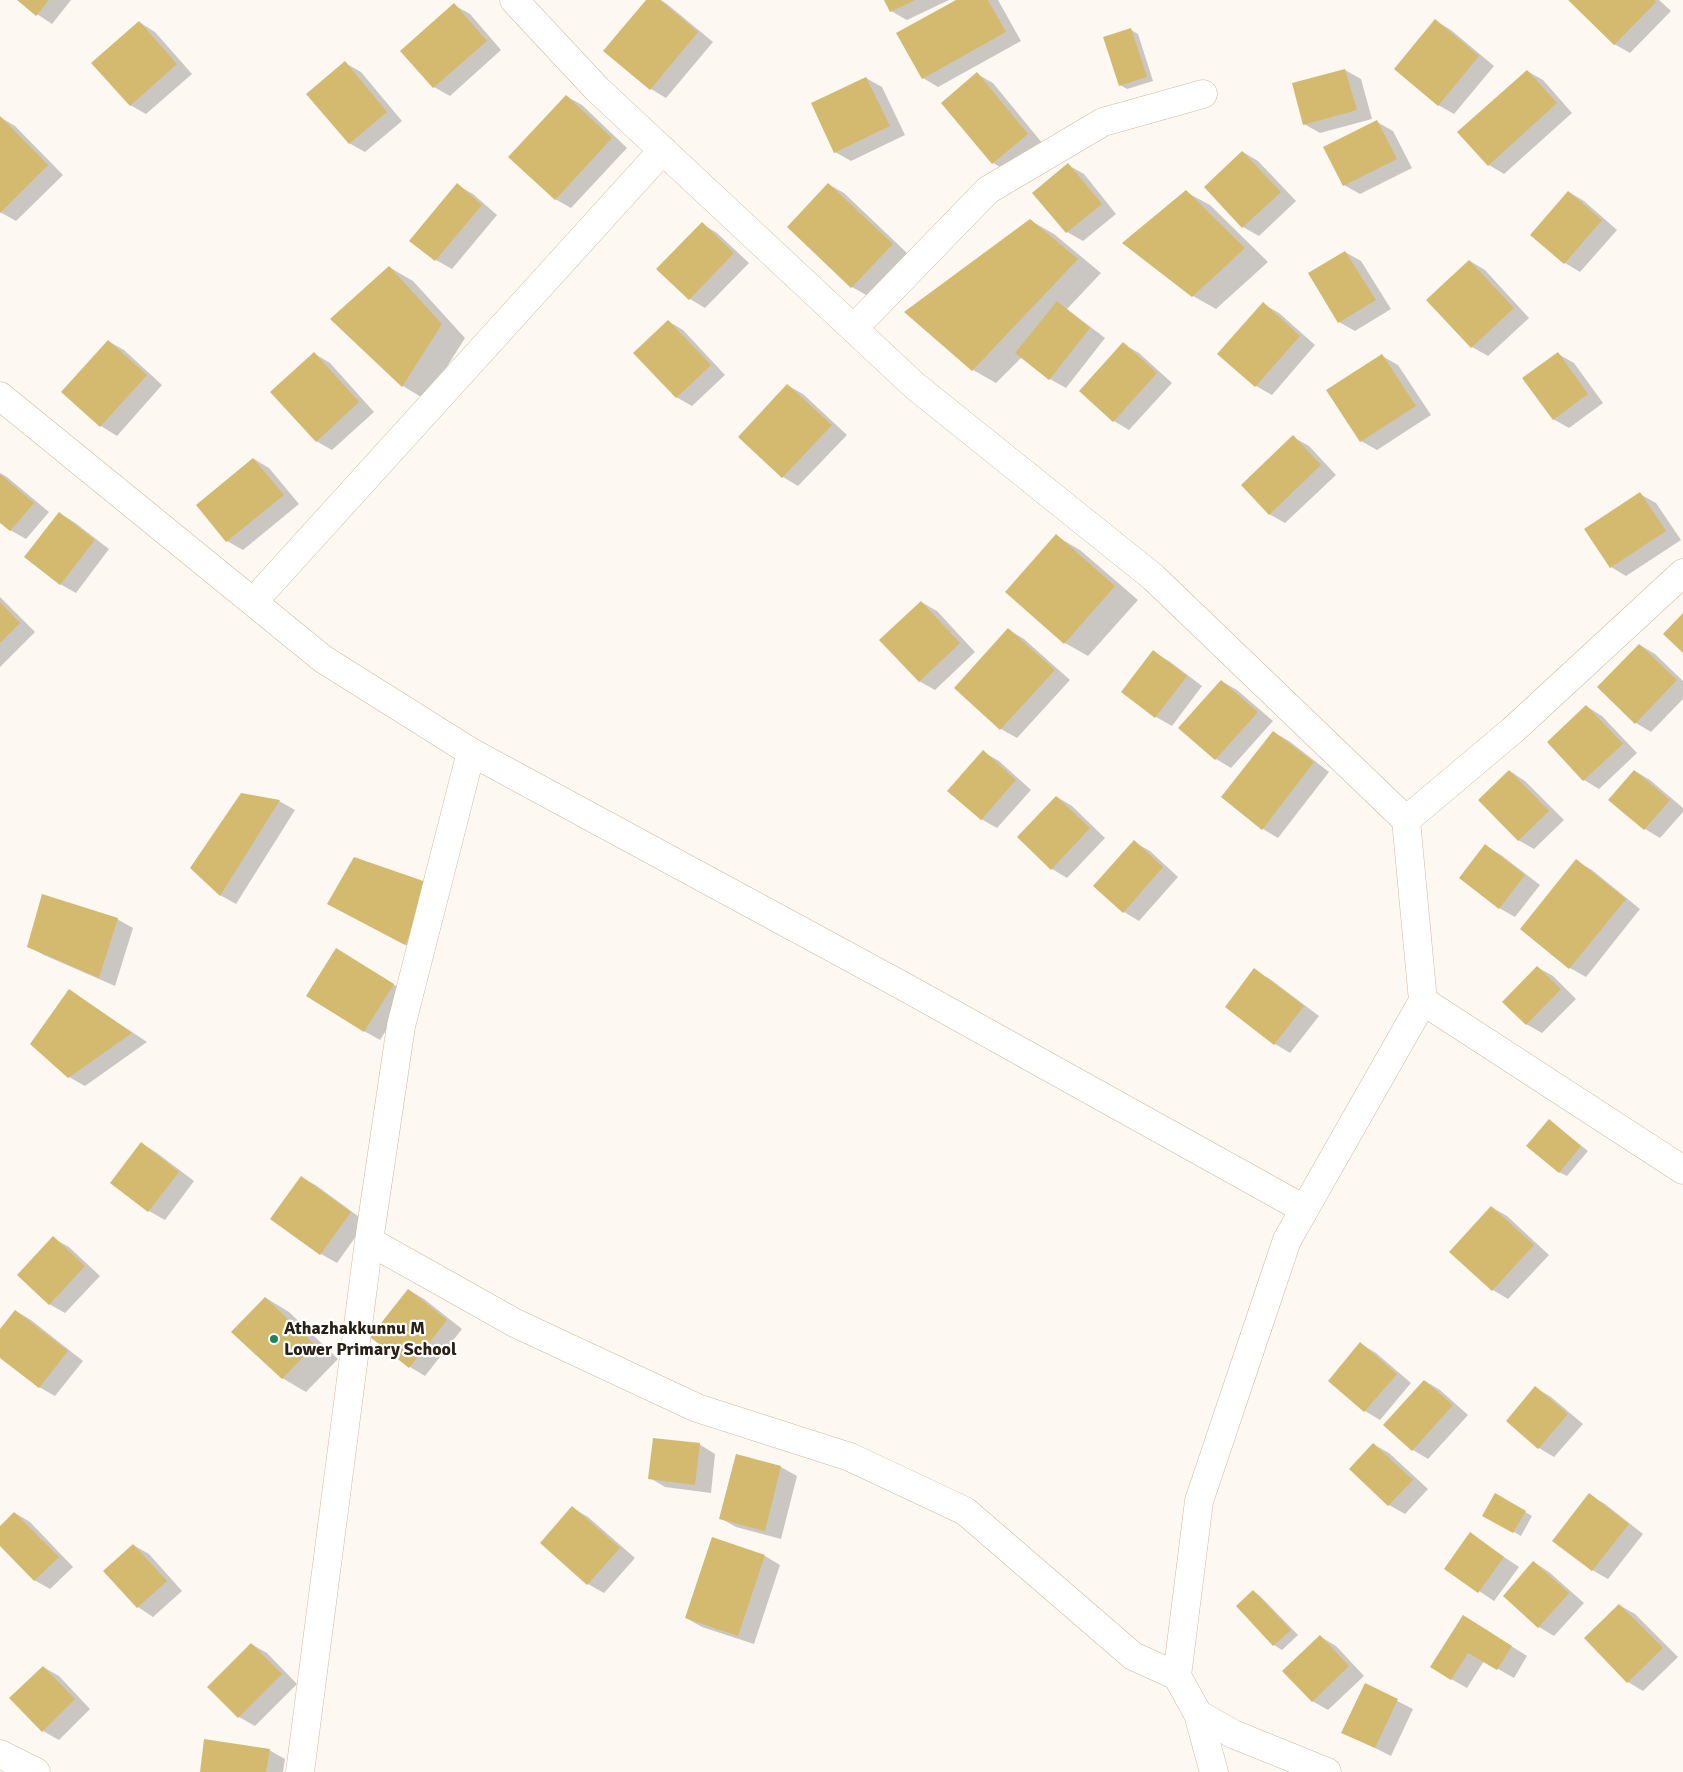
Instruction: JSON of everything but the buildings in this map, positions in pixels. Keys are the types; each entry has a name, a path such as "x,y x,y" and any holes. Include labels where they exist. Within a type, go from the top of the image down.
{"street":[{"path":"514,0 597,89 915,386 1153,577 1406,820 1423,1001 1287,1240 1199,1501 1177,1676 1198,1714 1214,1772"},
{"path":"854,328 988,190 1103,122 1203,94"},
{"path":"253,602 662,150"},
{"path":"0,396 323,659 471,752 904,986 1304,1209"},
{"path":"1406,820 1513,730 1683,574"},
{"path":"300,1772 369,1241 401,1026 471,752"},
{"path":"1423,1001 1683,1170"},
{"path":"369,1241 515,1323 697,1408 850,1457 965,1511 1133,1656 1177,1676"},
{"path":"1198,1714 1233,1734 1327,1772"},
{"path":"0,1754 36,1772"}],"place":[{"name":"Athazhakkunnu M Lower Primary School","path":"274,1339"}]}
